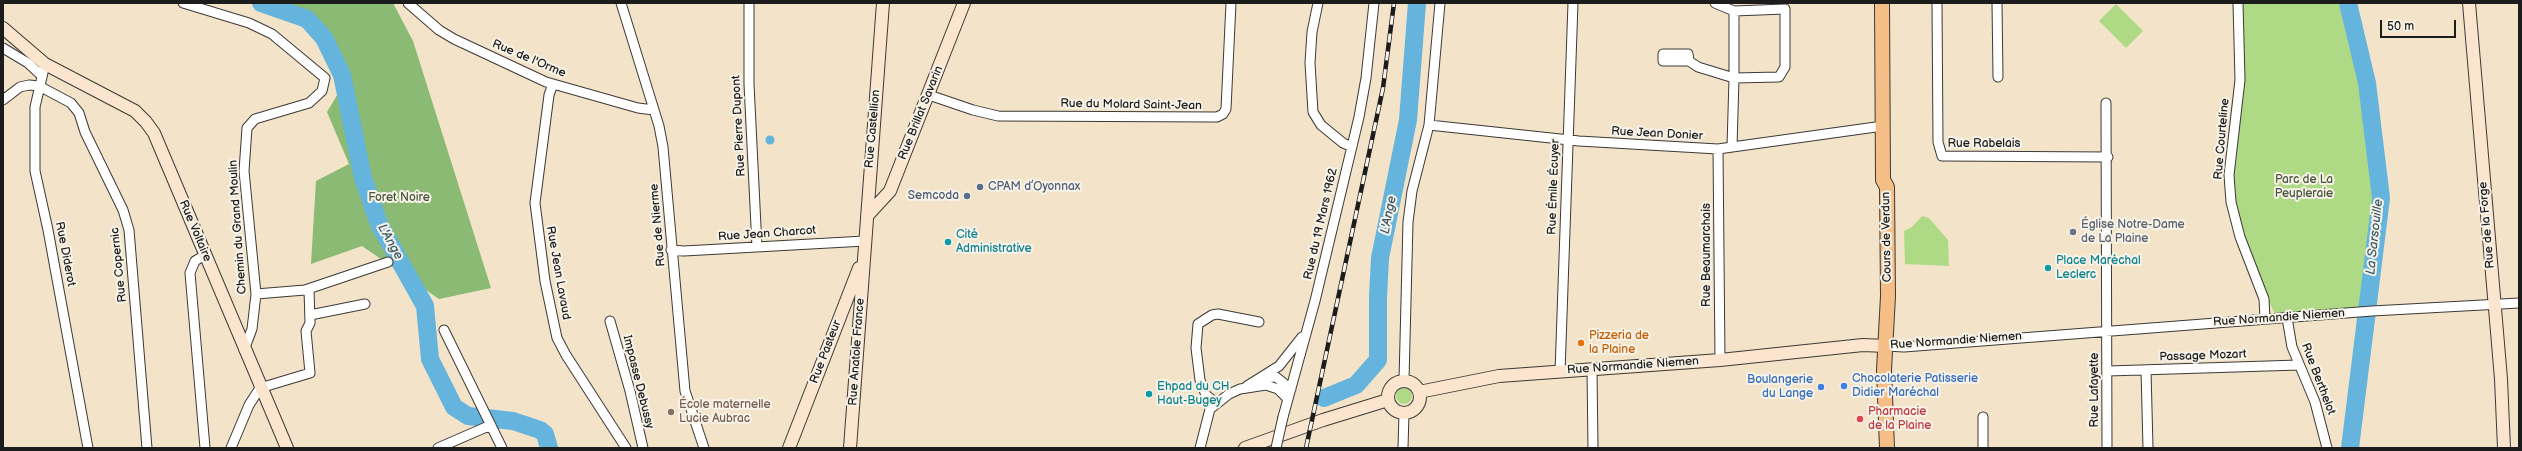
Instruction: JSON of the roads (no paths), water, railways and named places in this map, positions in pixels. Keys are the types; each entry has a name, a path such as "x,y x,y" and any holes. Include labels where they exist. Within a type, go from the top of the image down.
{"main road":[{"name":"Rue Castellion","path":"864,255 883,3"},
{"name":"Rue Brillat Savarin","path":"867,216 890,191 964,3"},
{"name":"Cours de Verdun","path":"1882,3 1883,180 1887,193 1886,346 1884,370 1886,448"},
{"name":"Rue de la Forge","path":"2469,3 2494,304 2504,448"},
{"name":"Rue Voltaire","path":"3,28 45,64 135,111 154,133 260,388 287,448"},
{"name":"Rue Pasteur","path":"789,448 864,255"},
{"name":"Rue Anatole France","path":"850,448 864,255"},
{"name":"Rue Normandie Niemen","path":"1419,392 1482,378 1720,360 1863,345 1886,346"},
{"path":"1404,380 1414,383 1419,392 1417,406 1404,413 1396,411 1388,400 1389,389 1398,381 1404,380"},
{"path":"1245,448 1322,420 1388,400"}],"street":[{"name":"Chemin du Grand Moulin","path":"183,3 249,24 272,34 325,78 322,91 309,103 255,119 247,128 244,171 256,294 252,329 244,350"},
{"name":"Rue de l'Orme","path":"408,3 439,30 454,39 553,84 638,108 654,110"},
{"name":"Rue de Nierme","path":"621,3 654,110 663,147 671,250 685,391 704,448"},
{"name":"Rue Pierre Dupont","path":"749,3 749,84 757,247"},
{"name":"Rue du Molard Saint-Jean","path":"929,95 973,110 998,116 1217,117 1223,114 1227,102 1232,3"},
{"path":"1318,3 1312,32 1310,63 1313,112 1328,132 1352,147"},
{"name":"Rue du 19 Mars 1962","path":"1276,448 1307,331 1352,147 1366,78 1374,3"},
{"path":"1404,380 1408,222 1412,191 1429,125 1440,3"},
{"name":"Rue Émile Écuyer","path":"1560,372 1573,3"},
{"path":"1689,61 1698,67 1734,78 1775,78 1782,74 1785,67 1785,6 1734,11 1714,3"},
{"name":"Rue Rabelais","path":"1937,3 1938,142 1942,156 2108,156"},
{"path":"1997,3 1998,78"},
{"name":"Rue Courteline","path":"2238,3 2240,80 2229,175 2231,202 2240,237 2264,299 2265,319"},
{"path":"1732,147 1734,11"},
{"path":"3,48 28,63 42,76"},
{"name":"Rue Diderot","path":"45,64 39,86 34,129 35,171 48,230 88,448"},
{"name":"Rue Jean Lavaud","path":"553,84 544,123 535,203 545,281 557,338 566,355 626,448"},
{"path":"3,100 24,85 39,86"},
{"name":"Rue Copernic","path":"39,86 71,103 79,113 85,132 123,210 129,230 147,448"},
{"name":"Rue Lafayette","path":"2106,104 2108,156 2107,448"},
{"name":"Rue Jean Donier","path":"1429,125 1568,140 1718,149 1883,126"},
{"name":"Rue Beaumarchais","path":"1718,149 1720,360"},
{"name":"Rue Jean Charcot","path":"671,250 684,251 865,241"},
{"path":"205,255 195,261 190,273 205,448"},
{"path":"256,294 309,289 388,262"},
{"path":"231,448 249,405 260,388 310,373 306,331 310,323 309,289"},
{"name":"Rue Normandie Niemen","path":"1886,346 1904,347 2358,312 2519,303"},
{"path":"310,315 365,304"},
{"path":"1216,403 1206,396 1200,380 1196,348 1198,324 1212,315 1218,314 1259,322"},
{"name":"Rue Berthelot","path":"2287,318 2292,347 2315,402 2326,448"},
{"name":"Impasse Debussy","path":"610,321 630,391 643,448"},
{"path":"444,330 502,448"},
{"path":"1200,448 1208,415 1216,403 1258,379 1285,360 1307,331"},
{"name":"Passage Mozart","path":"2108,371 2300,365"},
{"path":"1592,370 1593,448"},
{"path":"2146,370 2148,448"},
{"path":"1258,379 1276,377 1291,389"},
{"path":"1240,389 1272,386 1288,399"},
{"path":"1404,413 1404,448"},
{"path":"1983,417 1983,448"},
{"path":"438,448 491,425"}],"water":[{"path":"770,135 775,140 770,145 765,140"}],"waterway":[{"name":"L'Ange","path":"261,3 307,19 324,38 342,75 363,178 379,224 425,306 430,359 454,407 468,416 513,421 540,430 545,434 549,448"},
{"name":"L'Ange","path":"1324,398 1356,385 1378,360 1378,298 1380,258 1408,120 1417,3"},
{"name":"La Sarsouille","path":"2348,3 2367,83 2381,198 2350,448"}],"railway":[{"path":"1306,448 1383,88 1394,3"}],"place":[{"name":"CPAM d’Oyonnax","path":"980,187"},
{"name":"Semcoda","path":"967,196"},
{"name":"Église Notre-Dame de La Plaine","path":"2073,232"},
{"name":"Cité Administrative","path":"948,242"},
{"name":"Place Maréchal Leclerc","path":"2048,268"},
{"name":"Pizzeria de la Plaine","path":"1581,343"},
{"name":"Chocolaterie Patisserie Didier Maréchal","path":"1844,386"},
{"name":"Boulangerie du Lange","path":"1821,387"},
{"name":"Ehpad du CH Haut-Bugey","path":"1149,394"},
{"name":"École maternelle Lucie Aubrac","path":"671,412"},
{"name":"Pharmacie de la Plaine","path":"1860,419"}],"park label":[{"name":"Parc de La Peupleraie","path":"2304,187"},
{"name":"Foret Noire","path":"399,198"}]}
